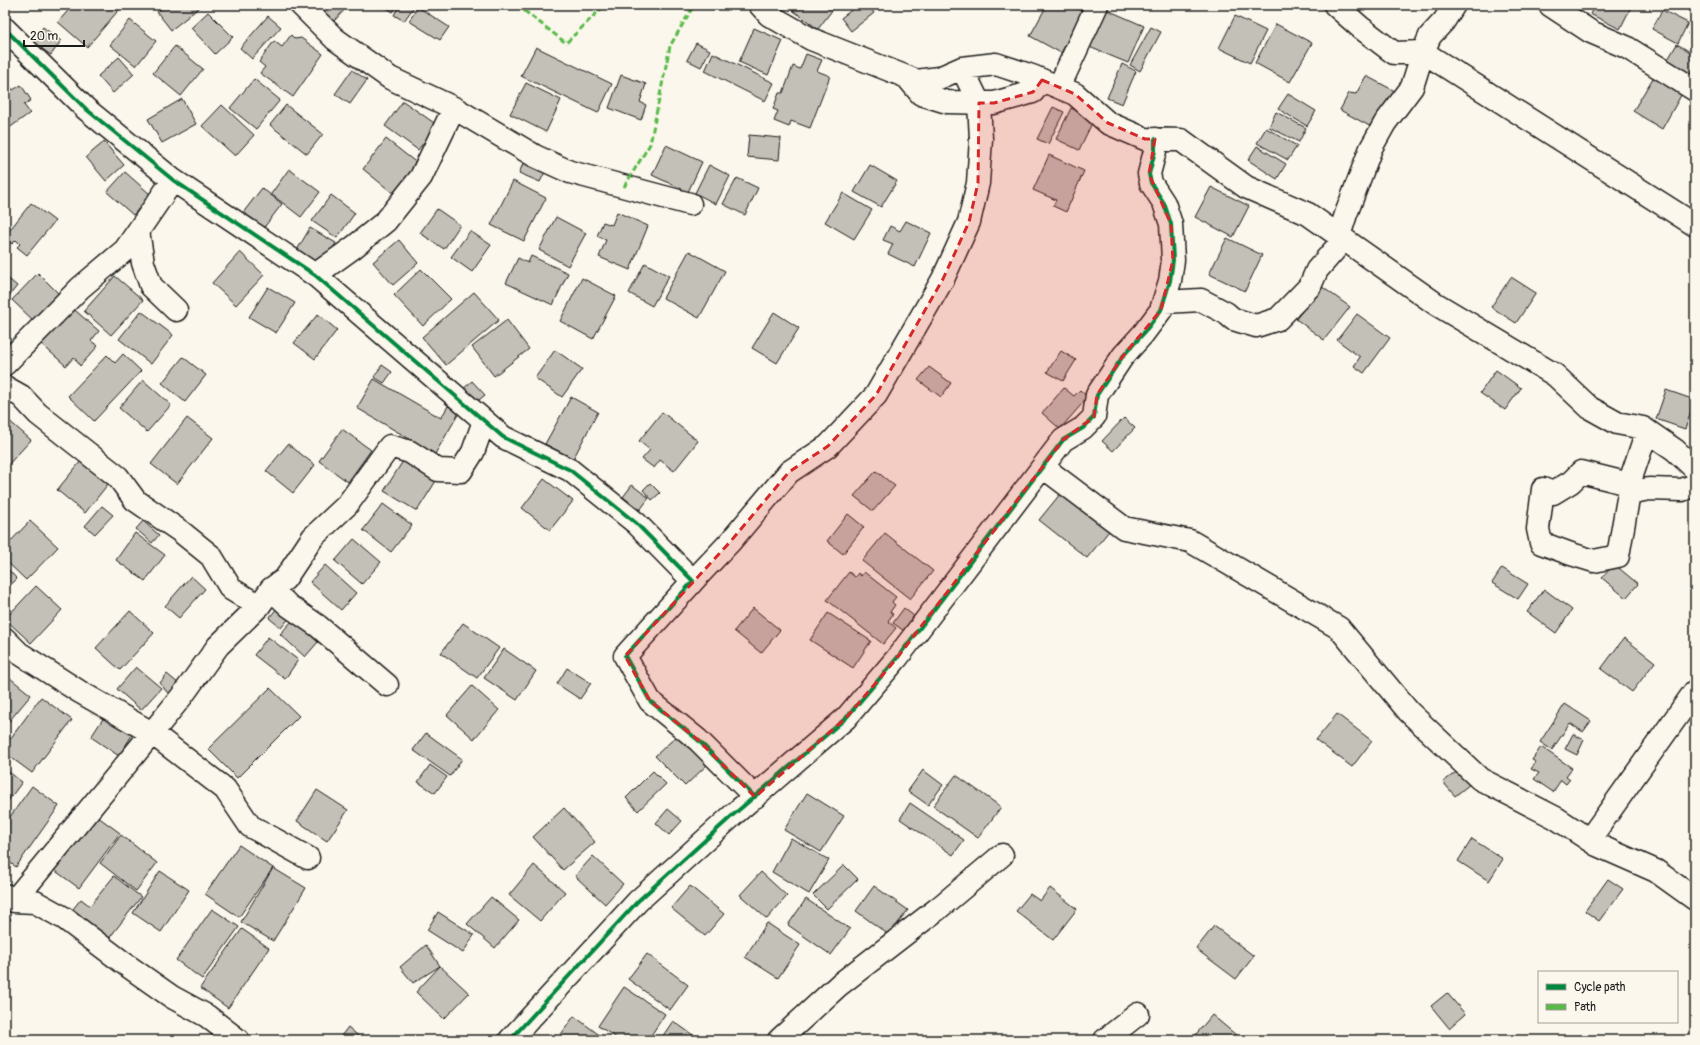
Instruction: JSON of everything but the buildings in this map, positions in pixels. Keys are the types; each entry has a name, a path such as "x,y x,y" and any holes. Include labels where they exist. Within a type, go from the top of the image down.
{"street":[{"path":"301,5 335,39 390,78 454,108 535,156 570,172 690,204"},
{"path":"760,5 769,15 811,39 917,81 939,78 962,68 996,64 1075,94 1108,123 1145,139 1181,140 1246,187 1308,214 1436,304 1555,375 1590,408 1617,423 1643,428 1675,450 1695,469"},
{"path":"907,77 921,94 947,102 994,103 1033,92 1051,84 1097,5"},
{"path":"1335,5 1360,27 1394,53 1423,52 1695,225"},
{"path":"1164,302 1201,300 1226,313 1233,320 1256,326 1278,319 1310,286 1317,270 1342,237 1346,214 1371,148 1386,123 1412,87 1423,52 1430,36 1444,21 1454,5"},
{"path":"1550,5 1590,32 1626,46 1695,90"},
{"path":"5,29 86,109 173,180 315,275 504,437 570,470 636,523 693,581"},
{"path":"755,797 698,740 650,702 625,656 730,542 789,472 828,446 876,395 943,279 969,222 978,183 981,139 980,103 962,68"},
{"path":"315,275 354,247 386,221 421,177 454,108"},
{"path":"510,1040 638,901 851,712 897,658 1063,440 1083,428 1094,417 1097,395 1123,356 1143,334 1161,310 1170,282 1174,260 1171,224 1164,203 1150,183 1149,174 1155,139"},
{"path":"5,364 80,288 125,250 173,180"},
{"path":"138,231 143,263 151,286 176,310"},
{"path":"5,387 21,396 38,414 118,477 135,500 180,531 210,556 231,589 289,606 318,626 387,685"},
{"path":"9,898 152,733 182,696 218,646 285,579 313,537 347,505 390,446 410,452 438,470 461,471 473,452 484,421"},
{"path":"1647,431 1629,484 1581,472 1570,482 1553,493 1543,489 1538,529 1541,543 1594,561 1618,556 1629,493 1649,489 1682,490 1695,485"},
{"path":"1043,468 1124,528 1190,541 1339,628 1409,712 1480,779 1556,818 1597,845 1656,871 1695,899"},
{"path":"5,639 19,653 80,692 152,733 225,789 250,826 308,858"},
{"path":"1589,840 1695,691"},
{"path":"779,1040 840,985 934,912 1002,855"},
{"path":"9,898 35,902 64,918 166,993 207,1016 238,1040"},
{"path":"1105,1040 1138,1014"}],"highlighted area":[{"path":"1042,80 1075,94 1108,123 1145,139 1155,139 1149,174 1171,224 1173,260 1161,310 1123,356 1097,395 1094,417 1063,440 897,658 846,718 755,797 698,740 650,701 625,656 730,542 789,472 828,446 876,395 943,279 969,222 978,183 979,103 994,103 1033,92"}],"marked path":[{"path":"517,5 566,43 605,5"},
{"path":"624,187 650,144 670,46 694,5"}],"cycle path":[{"path":"5,29 86,109 173,180 315,275 503,437 570,470 636,523 693,581 625,656 650,701 698,740 755,797"},
{"path":"510,1040 638,901 733,815 846,718 897,658 1063,440 1083,428 1094,417 1097,395 1123,356 1143,334 1161,310 1170,281 1173,260 1171,224 1164,203 1151,183 1149,174 1155,151 1155,139"}]}
